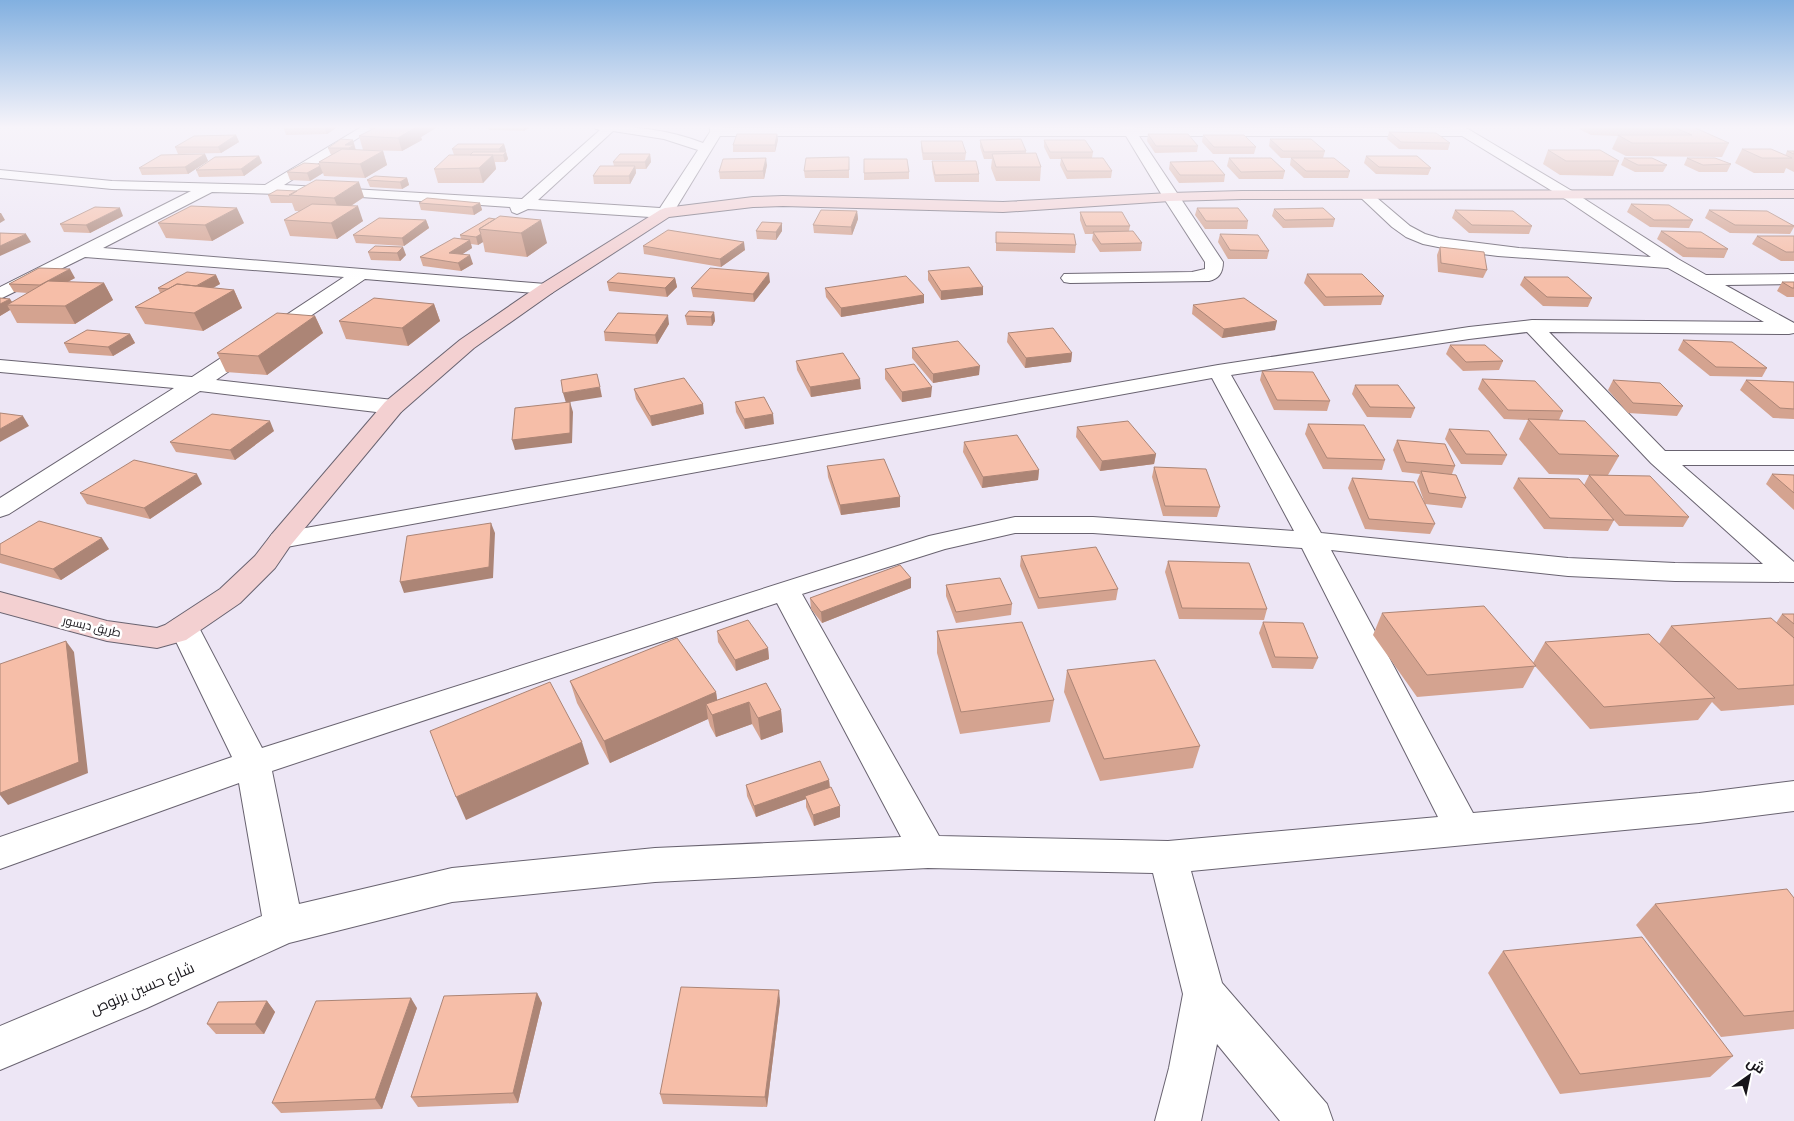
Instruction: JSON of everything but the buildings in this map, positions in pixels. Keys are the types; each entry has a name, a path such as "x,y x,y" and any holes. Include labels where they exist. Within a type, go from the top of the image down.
{"main road":[{"path":"666,213 753,202 783,201 1003,207 1170,197 1794,194"},
{"name":"طريق ديسور","path":"0,602 107,631 157,638 184,627 230,596 265,562 393,407 467,344 546,289 666,213"}],"street":[{"path":"44,178 112,185 346,192 666,213 688,178"},
{"path":"268,189 285,178"},
{"path":"500,219 525,204 551,178"},
{"path":"1070,278 1209,276 1214,270 1214,262 1158,178"},
{"path":"1541,178 1672,263 1791,330"},
{"path":"0,294 210,188"},
{"path":"1365,195 1408,231 1440,242 1465,247 1519,253 1672,263"},
{"path":"82,252 546,289"},
{"path":"401,276 426,261"},
{"path":"0,509 196,384 362,273"},
{"path":"1703,280 1794,279"},
{"path":"282,540 1218,371 1469,333 1532,326 1791,330"},
{"path":"1532,326 1659,458 1792,573"},
{"path":"0,366 196,384 393,407"},
{"path":"1218,371 1312,540 1463,830"},
{"path":"1659,458 1794,458"},
{"path":"0,853 253,764 786,590 938,542 1015,525 1093,525 1312,540 1568,567 1675,572 1792,573"},
{"path":"786,590 928,852"},
{"path":"184,627 253,764 284,926"},
{"name":"شارع حسين برنوص","path":"0,1048 132,993 284,926 452,885 655,865 928,852 1168,856 1689,809 1794,796"},
{"path":"1168,856 1204,994 1191,1068 1178,1121"},
{"path":"1204,994 1310,1121"}]}
